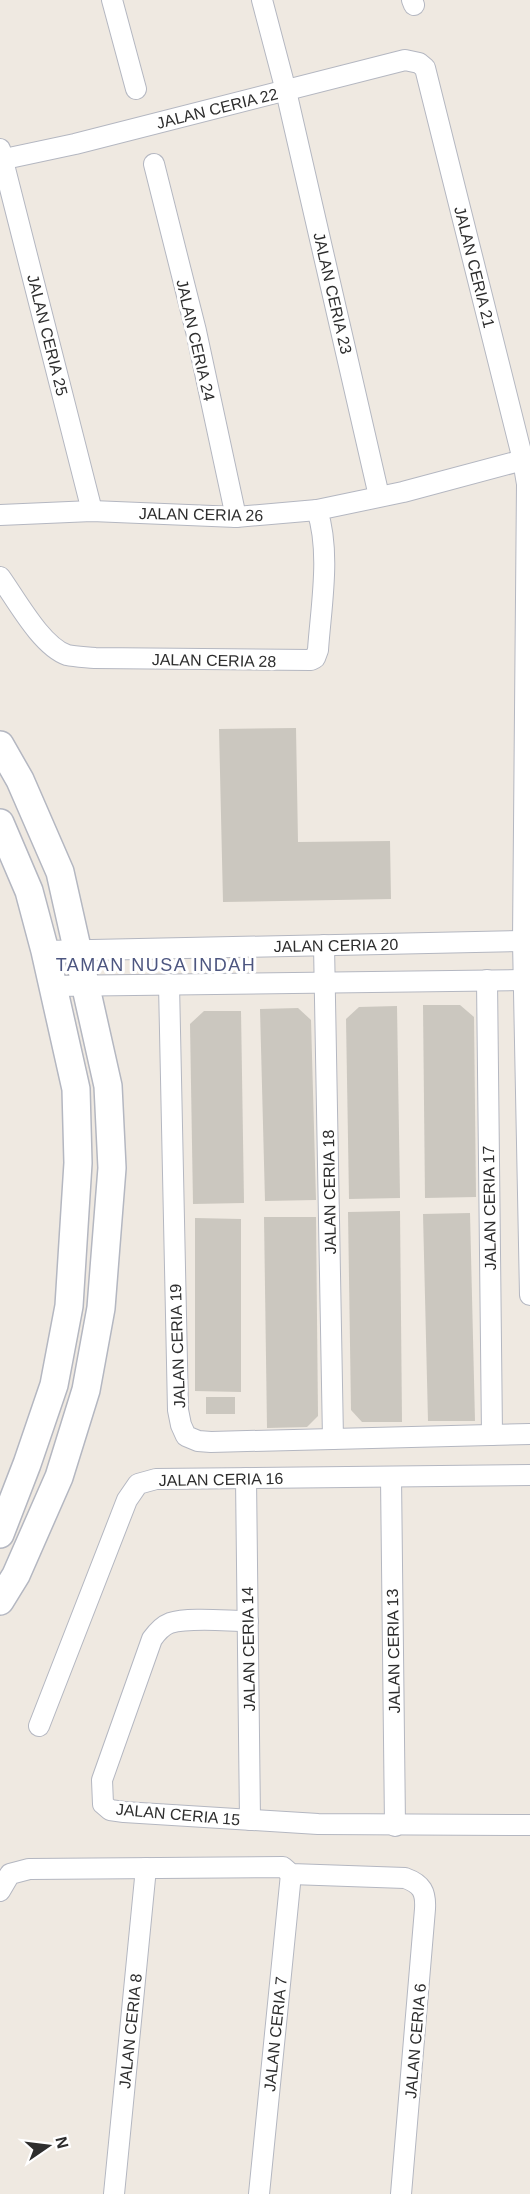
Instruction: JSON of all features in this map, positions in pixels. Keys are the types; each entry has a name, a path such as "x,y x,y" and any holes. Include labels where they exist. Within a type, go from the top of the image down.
{"main road":[{"path":"0,745 20,780 60,872 108,1086 112,1168 101,1308 87,1390 59,1477 16,1575 0,1601"},
{"path":"0,823 29,891 45,951 76,1089 78,1163 69,1305 54,1385 0,1534"}],"street":[{"path":"112,0 136,89"},
{"name":"JALAN CERIA 23","path":"262,0 286,91 379,496"},
{"name":"JALAN CERIA 22","path":"1,156 75,144 405,60 419,63 428,75"},
{"name":"JALAN CERIA 21","path":"428,75 527,484 522,941 530,1295"},
{"name":"JALAN CERIA 25","path":"1,156 92,511"},
{"name":"JALAN CERIA 24","path":"154,164 195,331 236,517"},
{"name":"JALAN CERIA 26","path":"8,515 92,511 236,517 317,510 403,492 523,460"},
{"name":"JALAN CERIA 28","path":"0,577 42,636 66,654 95,658 311,660 315,658 318,650 324,555 322,525 317,510"},
{"name":"JALAN CERIA 20","path":"45,951 522,941"},
{"name":"JALAN CERIA 18","path":"324,945 333,1439"},
{"name":"JALAN CERIA 17","path":"487,980 492,1435"},
{"path":"53,986 523,980"},
{"name":"JALAN CERIA 19","path":"169,984 178,1410 186,1436 198,1441 211,1442 530,1434"},
{"name":"JALAN CERIA 16","path":"39,1726 132,1491 138,1484 156,1479 530,1475"},
{"name":"JALAN CERIA 13","path":"391,1477 394,1826"},
{"name":"JALAN CERIA 14","path":"246,1478 250,1820"},
{"name":"JALAN CERIA 15","path":"248,1621 179,1621 158,1630 147,1651 102,1780 101,1793 104,1804 110,1810 250,1820 394,1826 530,1825"},
{"path":"5,1883 30,1869 283,1867 291,1874"},
{"name":"JALAN CERIA 8","path":"114,2194 146,1868"},
{"name":"JALAN CERIA 6","path":"291,1874 405,1878 415,1881 422,1888 426,1898 401,2194"},
{"name":"JALAN CERIA 7","path":"259,2194 291,1874"}],"building":[{"path":"296,728 298,842 390,841 391,899 223,902 219,729"},
{"path":"423,1005 460,1005 474,1017 476,1197 425,1198"},
{"path":"397,1006 400,1198 349,1199 346,1019 359,1007"},
{"path":"298,1008 311,1020 316,1200 265,1201 260,1009"},
{"path":"204,1011 241,1011 244,1203 193,1204 190,1024"},
{"path":"400,1211 402,1422 362,1422 351,1410 348,1212"},
{"path":"470,1213 475,1421 428,1421 423,1214"},
{"path":"264,1217 316,1217 318,1416 307,1427 267,1428"},
{"path":"195,1218 241,1219 241,1392 195,1391"},
{"path":"206,1397 235,1397 235,1414 206,1414"}],"district":[{"name":"TAMAN NUSA INDAH","path":"156,965"}]}
